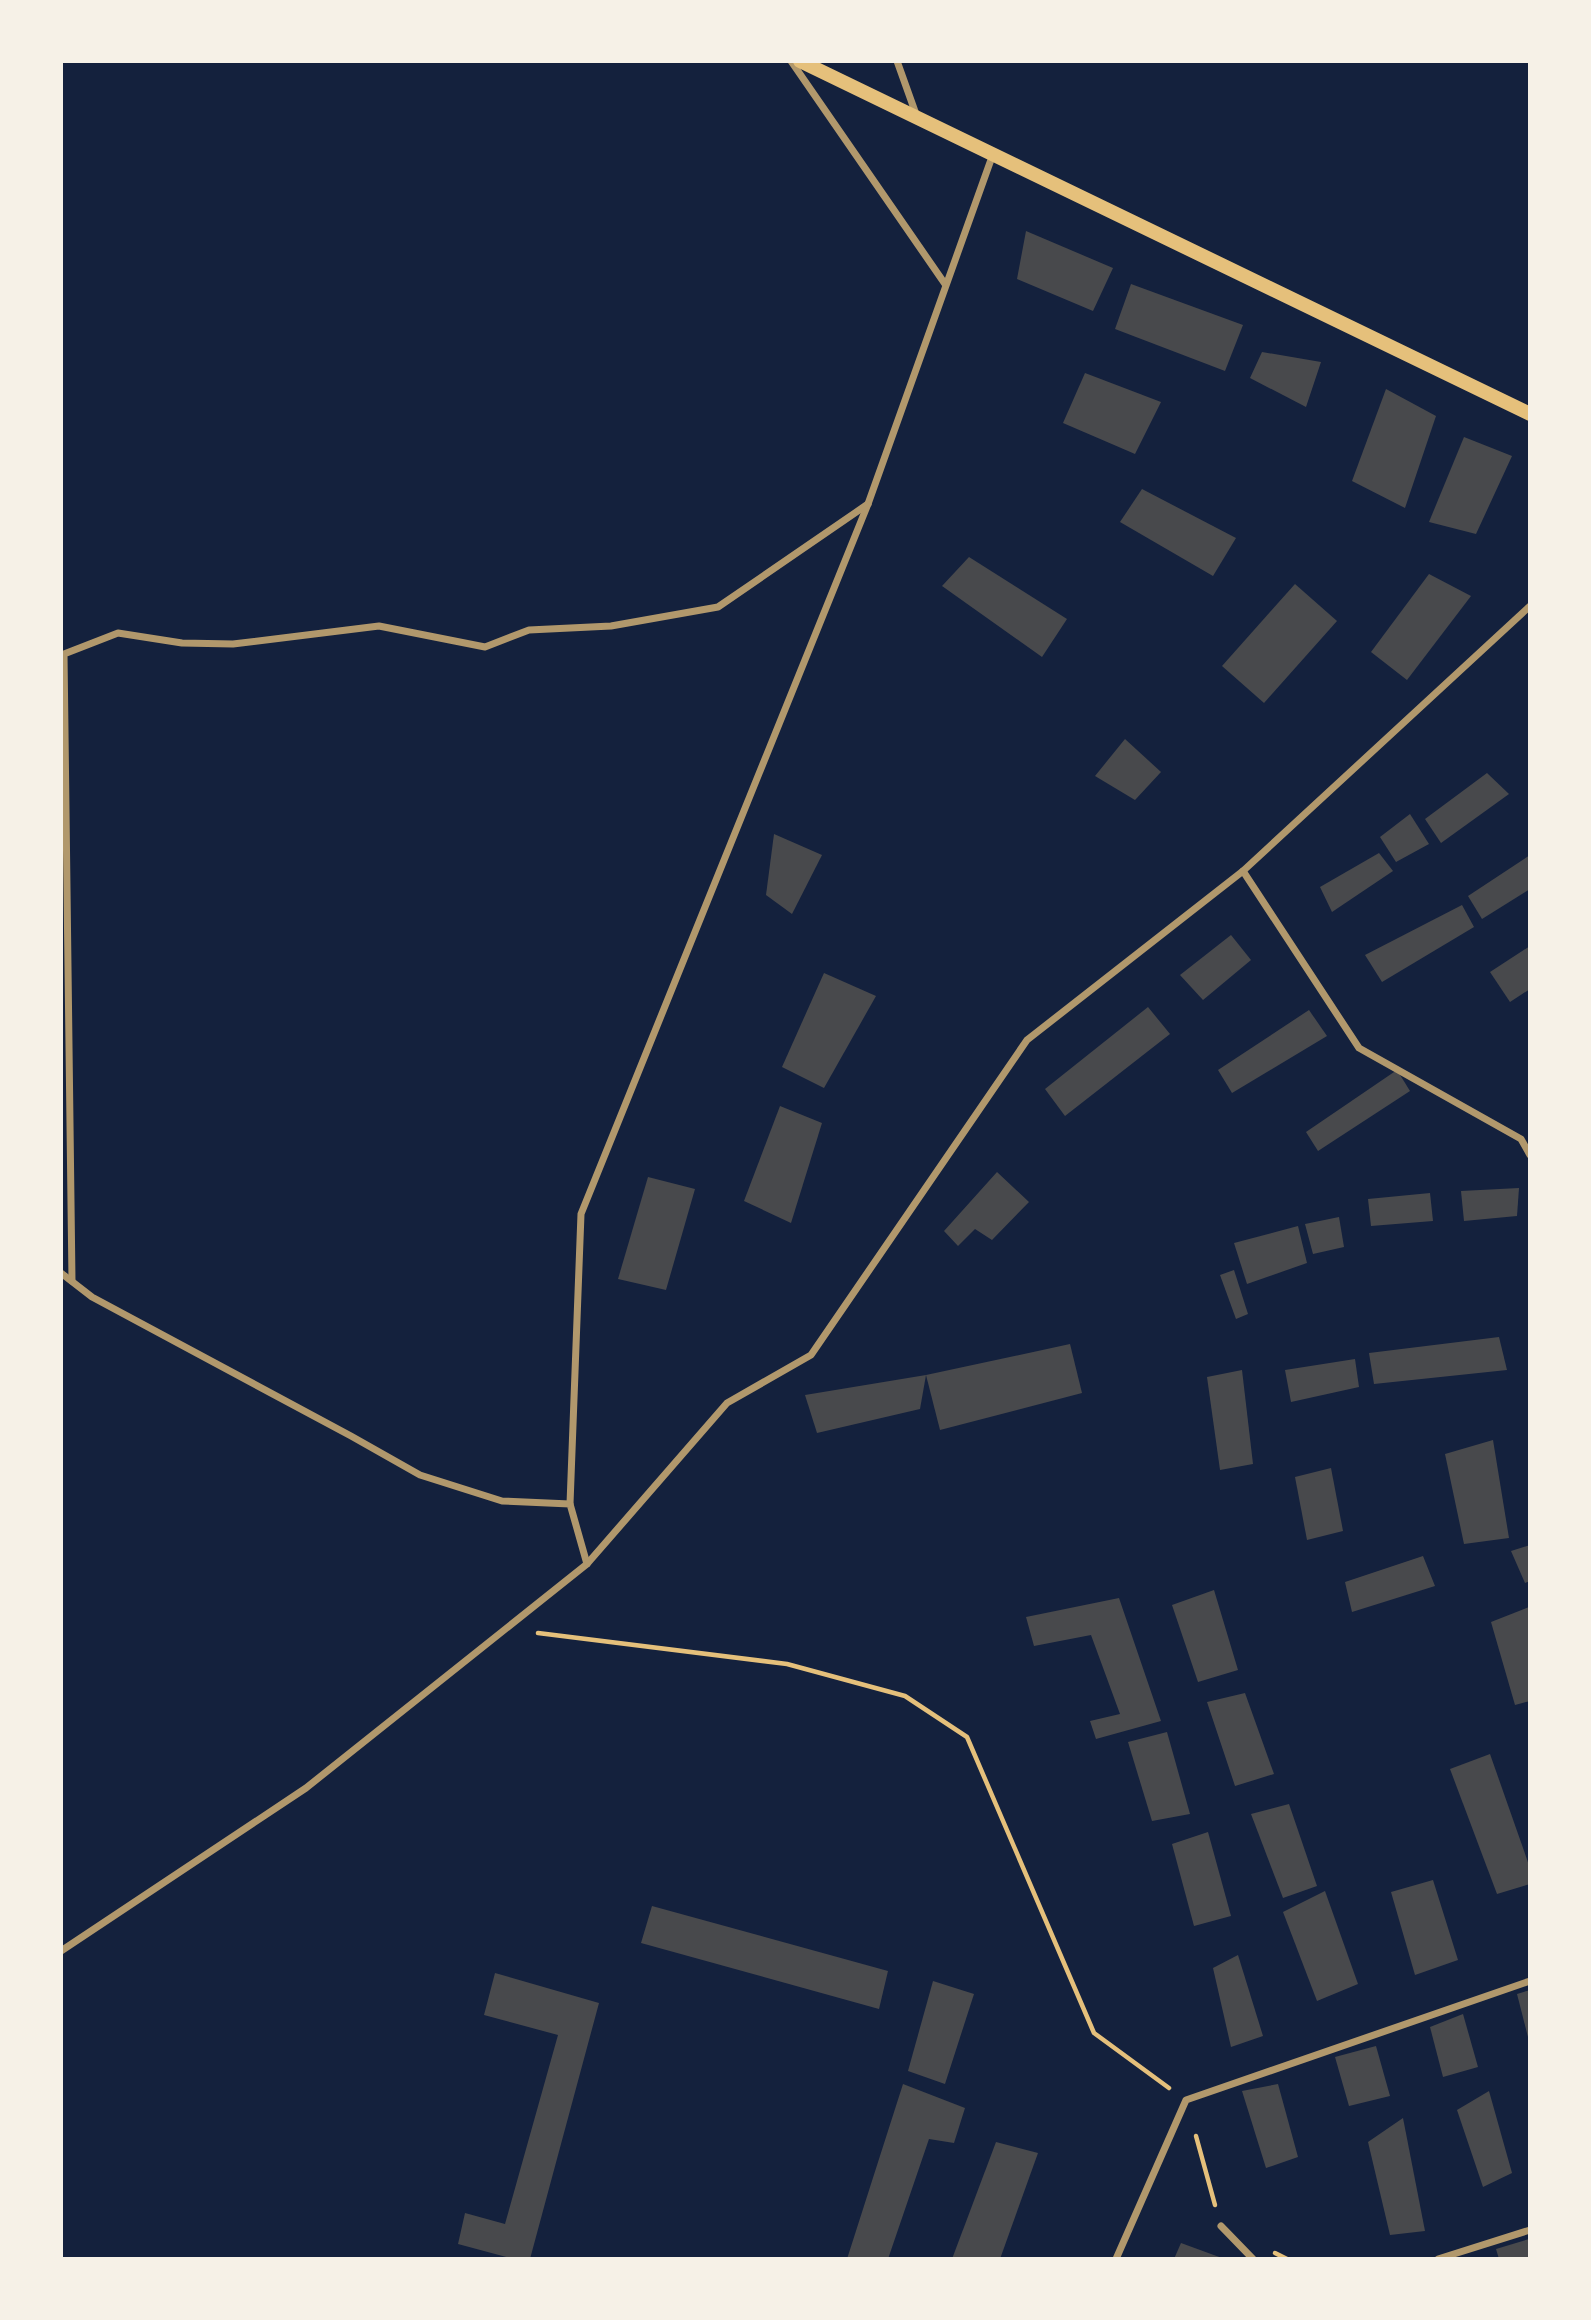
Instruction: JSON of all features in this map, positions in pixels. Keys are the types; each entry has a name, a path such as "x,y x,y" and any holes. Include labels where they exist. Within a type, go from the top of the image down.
{"main road":[{"path":"800,61 1530,414"}],"street":[{"path":"791,61 945,284"},
{"path":"897,61 917,117"},
{"path":"587,1564 570,1504 581,1214 868,504 993,154"},
{"path":"72,1281 64,654 118,633 181,643 233,645 379,626 485,647 529,630 611,626 718,607 868,504"},
{"path":"61,1951 306,1788 587,1564 727,1403 811,1355 1027,1040 1243,871 1530,606"},
{"path":"1243,871 1359,1048 1521,1139 1530,1155"},
{"path":"61,1273 92,1297 420,1475 502,1501 570,1504"},
{"path":"1116,2259 1186,2100 1530,1981"},
{"path":"1221,2226 1253,2259"},
{"path":"1438,2259 1530,2230"}],"path":[{"path":"506,1629 787,1664 905,1696 967,1737 1094,2033 1186,2100 1221,2226"},
{"path":"1265,2248 1287,2259"}],"building":[{"path":"1026,231 1113,268 1093,311 1017,279"},
{"path":"1131,284 1243,325 1225,371 1115,329"},
{"path":"1262,352 1321,362 1306,407 1250,378"},
{"path":"1085,373 1161,402 1135,454 1063,423"},
{"path":"1386,389 1436,416 1405,508 1352,481"},
{"path":"1464,437 1512,456 1476,534 1429,522"},
{"path":"1142,489 1236,538 1213,576 1120,522"},
{"path":"969,557 1067,619 1042,657 942,586"},
{"path":"1429,574 1471,596 1407,680 1371,652"},
{"path":"1295,584 1337,621 1264,703 1222,666"},
{"path":"1125,739 1161,772 1135,800 1095,776"},
{"path":"1487,773 1509,794 1441,843 1425,819"},
{"path":"1410,814 1429,844 1396,862 1380,837"},
{"path":"774,834 822,855 792,914 766,895"},
{"path":"1379,853 1393,871 1332,912 1320,887"},
{"path":"1530,855 1530,889 1482,919 1468,896"},
{"path":"1462,905 1474,927 1382,982 1365,955"},
{"path":"1231,935 1251,960 1203,1000 1180,975"},
{"path":"1530,946 1530,989 1510,1002 1490,972"},
{"path":"824,973 876,996 824,1088 782,1067"},
{"path":"1148,1007 1170,1034 1065,1116 1045,1089"},
{"path":"1309,1010 1327,1036 1232,1093 1218,1070"},
{"path":"1397,1070 1410,1091 1318,1151 1306,1132"},
{"path":"780,1106 822,1123 791,1223 744,1201"},
{"path":"997,1172 1029,1202 992,1240 975,1229 958,1246 944,1231"},
{"path":"648,1177 695,1189 666,1290 618,1279"},
{"path":"1519,1188 1517,1216 1464,1221 1461,1191"},
{"path":"1430,1193 1433,1221 1371,1226 1368,1199"},
{"path":"1339,1217 1344,1247 1313,1254 1305,1224"},
{"path":"1298,1226 1307,1263 1247,1284 1234,1243"},
{"path":"1234,1270 1248,1314 1236,1319 1220,1275"},
{"path":"1499,1337 1507,1370 1374,1384 1369,1353"},
{"path":"1070,1344 1082,1393 940,1430 926,1375"},
{"path":"1355,1359 1359,1387 1291,1402 1285,1370"},
{"path":"1242,1370 1253,1464 1220,1470 1207,1377"},
{"path":"926,1375 920,1409 817,1433 805,1395"},
{"path":"1493,1440 1509,1538 1464,1544 1445,1454"},
{"path":"1331,1468 1343,1531 1307,1540 1295,1477"},
{"path":"1530,1545 1530,1581 1525,1583 1511,1551"},
{"path":"1423,1556 1435,1586 1352,1612 1345,1582"},
{"path":"1214,1590 1238,1670 1198,1682 1172,1605"},
{"path":"1119,1598 1161,1721 1096,1739 1090,1721 1120,1714 1091,1635 1034,1646 1026,1617"},
{"path":"1529,1607 1530,1701 1515,1705 1491,1622"},
{"path":"1245,1693 1274,1774 1235,1786 1207,1702"},
{"path":"1167,1732 1190,1814 1152,1821 1128,1742"},
{"path":"1490,1754 1530,1868 1530,1884 1497,1894 1450,1769"},
{"path":"1289,1804 1317,1886 1283,1898 1251,1814"},
{"path":"1208,1832 1231,1916 1194,1926 1172,1844"},
{"path":"1433,1880 1458,1960 1415,1975 1391,1892"},
{"path":"1325,1891 1358,1984 1317,2001 1283,1912"},
{"path":"652,1906 888,1971 879,2009 641,1943"},
{"path":"1238,1955 1263,2036 1231,2047 1213,1968"},
{"path":"495,1973 599,2003 530,2259 514,2259 458,2244 465,2213 505,2224 558,2035 484,2015"},
{"path":"933,1981 974,1994 945,2084 908,2071"},
{"path":"1530,1990 1530,2040 1529,2041 1517,1994"},
{"path":"1463,2014 1478,2067 1443,2077 1430,2027"},
{"path":"1376,2046 1390,2096 1349,2106 1335,2057"},
{"path":"903,2084 965,2108 954,2143 929,2139 888,2259 847,2259"},
{"path":"1278,2084 1298,2157 1266,2168 1242,2091"},
{"path":"1489,2091 1512,2173 1483,2187 1457,2110"},
{"path":"1403,2118 1425,2231 1390,2235 1368,2142"},
{"path":"996,2142 1038,2153 1000,2259 952,2259"},
{"path":"1529,2239 1530,2259 1499,2259 1496,2249"},
{"path":"1181,2243 1222,2258 1222,2259 1174,2259"}]}
